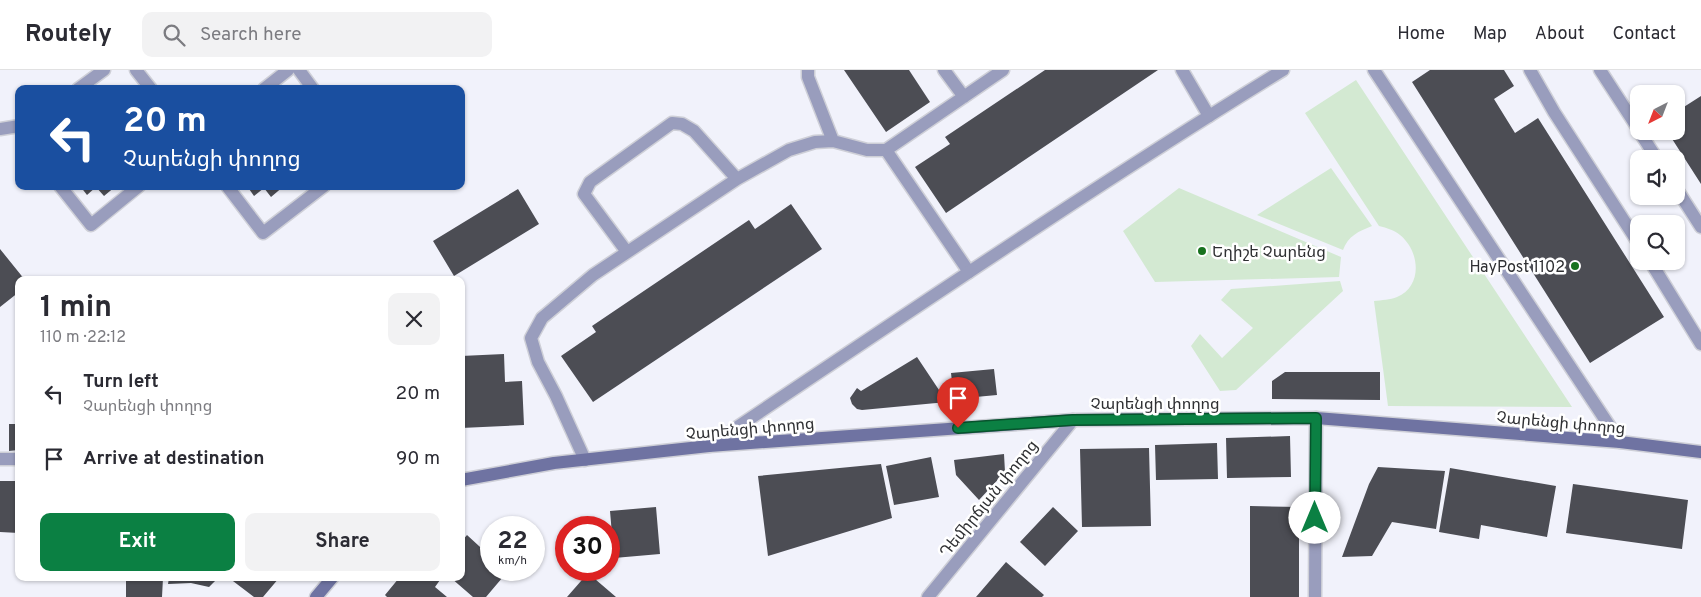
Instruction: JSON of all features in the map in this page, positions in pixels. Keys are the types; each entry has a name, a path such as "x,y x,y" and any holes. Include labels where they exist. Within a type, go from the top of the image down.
{"main road":[{"name":"Չարենցի փողոց","path":"465,479 554,463 709,446 1073,420 1316,418 1620,442 1701,452"},
{"path":"316,597 329,581"}],"street":[{"path":"83,85 104,70"},
{"path":"136,70 147,85"},
{"path":"269,85 288,70"},
{"path":"299,70 310,85"},
{"path":"808,70 808,77 832,141"},
{"path":"944,70 964,98"},
{"path":"585,460 556,396 538,362 531,338 542,318 593,275 737,179 789,150 815,142 832,141 867,150 886,150 1003,70"},
{"path":"1182,70 1208,116"},
{"path":"709,446 969,272 1208,116 1283,70"},
{"path":"1374,70 1620,442"},
{"path":"1530,70 1554,112 1630,230"},
{"path":"1600,70 1630,117"},
{"path":"627,252 584,194 590,182 672,123 682,124 694,131 737,179"},
{"path":"0,129 15,129"},
{"path":"886,150 969,272"},
{"path":"63,190 90,225 134,190"},
{"path":"230,190 263,233 319,190"},
{"path":"1685,202 1701,227"},
{"path":"1656,270 1701,344"},
{"path":"1315,597 1316,418"},
{"name":"Դեմիրճյան փողոց","path":"928,597 1073,420"},
{"path":"0,459 15,459"}],"green space":[{"path":"1356,80 1572,407 1388,406 1374,301 1394,298 1405,292 1415,277 1415,259 1407,242 1400,235 1390,229 1379,226 1305,113"},
{"path":"1331,168 1372,226 1355,235 1348,241 1343,250 1257,215"},
{"path":"1179,188 1341,257 1339,277 1155,282 1123,231"},
{"path":"1340,281 1343,291 1236,390 1220,391 1191,346 1200,334 1222,358 1253,328 1221,300 1231,289"}],"building":[{"path":"844,70 909,70 930,102 886,132"},
{"path":"1045,70 1158,70 946,213 915,167 950,144 945,137"},
{"path":"1430,70 1504,70 1514,86 1494,99 1515,133 1538,118 1630,263 1630,270 1634,270 1664,317 1590,363 1412,82"},
{"path":"1701,96 1701,184 1685,159 1685,150 1679,150 1673,140 1685,140 1685,106"},
{"path":"518,189 539,224 454,276 433,241"},
{"path":"83,190 93,190 87,195"},
{"path":"99,190 111,190 104,196"},
{"path":"250,190 262,190 254,196"},
{"path":"266,190 279,190 271,197"},
{"path":"791,204 822,249 593,402 561,356 596,332 592,326 749,220 755,229"},
{"path":"0,249 22,276 15,276 15,295 0,307"},
{"path":"504,354 505,382 522,381 524,425 465,428 465,356"},
{"path":"917,357 947,402 862,410 857,409 852,404 850,398 857,388 861,391"},
{"path":"994,369 997,395 954,399 951,373"},
{"path":"1285,372 1380,372 1380,400 1272,399 1272,381"},
{"path":"9,424 15,424 15,450 9,451"},
{"path":"1290,436 1291,477 1227,478 1226,438"},
{"path":"1217,443 1218,479 1156,480 1155,445"},
{"path":"1149,448 1151,526 1082,527 1080,449"},
{"path":"1004,454 1005,472 979,500 956,475 954,460"},
{"path":"931,457 939,497 894,505 886,466"},
{"path":"881,464 892,518 768,556 758,476"},
{"path":"1378,467 1445,471 1436,529 1392,522 1372,556 1342,557 1369,484"},
{"path":"1450,468 1556,486 1547,537 1481,525 1479,539 1439,532"},
{"path":"0,481 15,481 15,533 0,532"},
{"path":"1573,484 1688,500 1682,549 1566,533"},
{"path":"1250,506 1299,507 1299,597 1250,597"},
{"path":"656,507 660,554 620,557 620,516 610,516 610,511"},
{"path":"1053,507 1078,531 1045,566 1020,542"},
{"path":"467,535 480,547 480,581 500,581 486,597 473,597 454,581 465,581 465,537"},
{"path":"1006,562 1044,595 1042,597 976,597"},
{"path":"126,581 163,581 162,597 126,597"},
{"path":"168,581 215,581 209,587 191,583 168,584"},
{"path":"233,581 276,581 263,597 254,597"},
{"path":"397,581 439,581 435,587 447,597 387,597 385,595"},
{"path":"581,581 597,581 616,597 567,597"}],"place":[{"name":"Եղիշե Չարենց","path":"1202,251"},
{"name":"HayPost 1102","path":"1575,266"}],"route":[{"path":"958,428 1073,420 1316,418 1315,518"}]}
